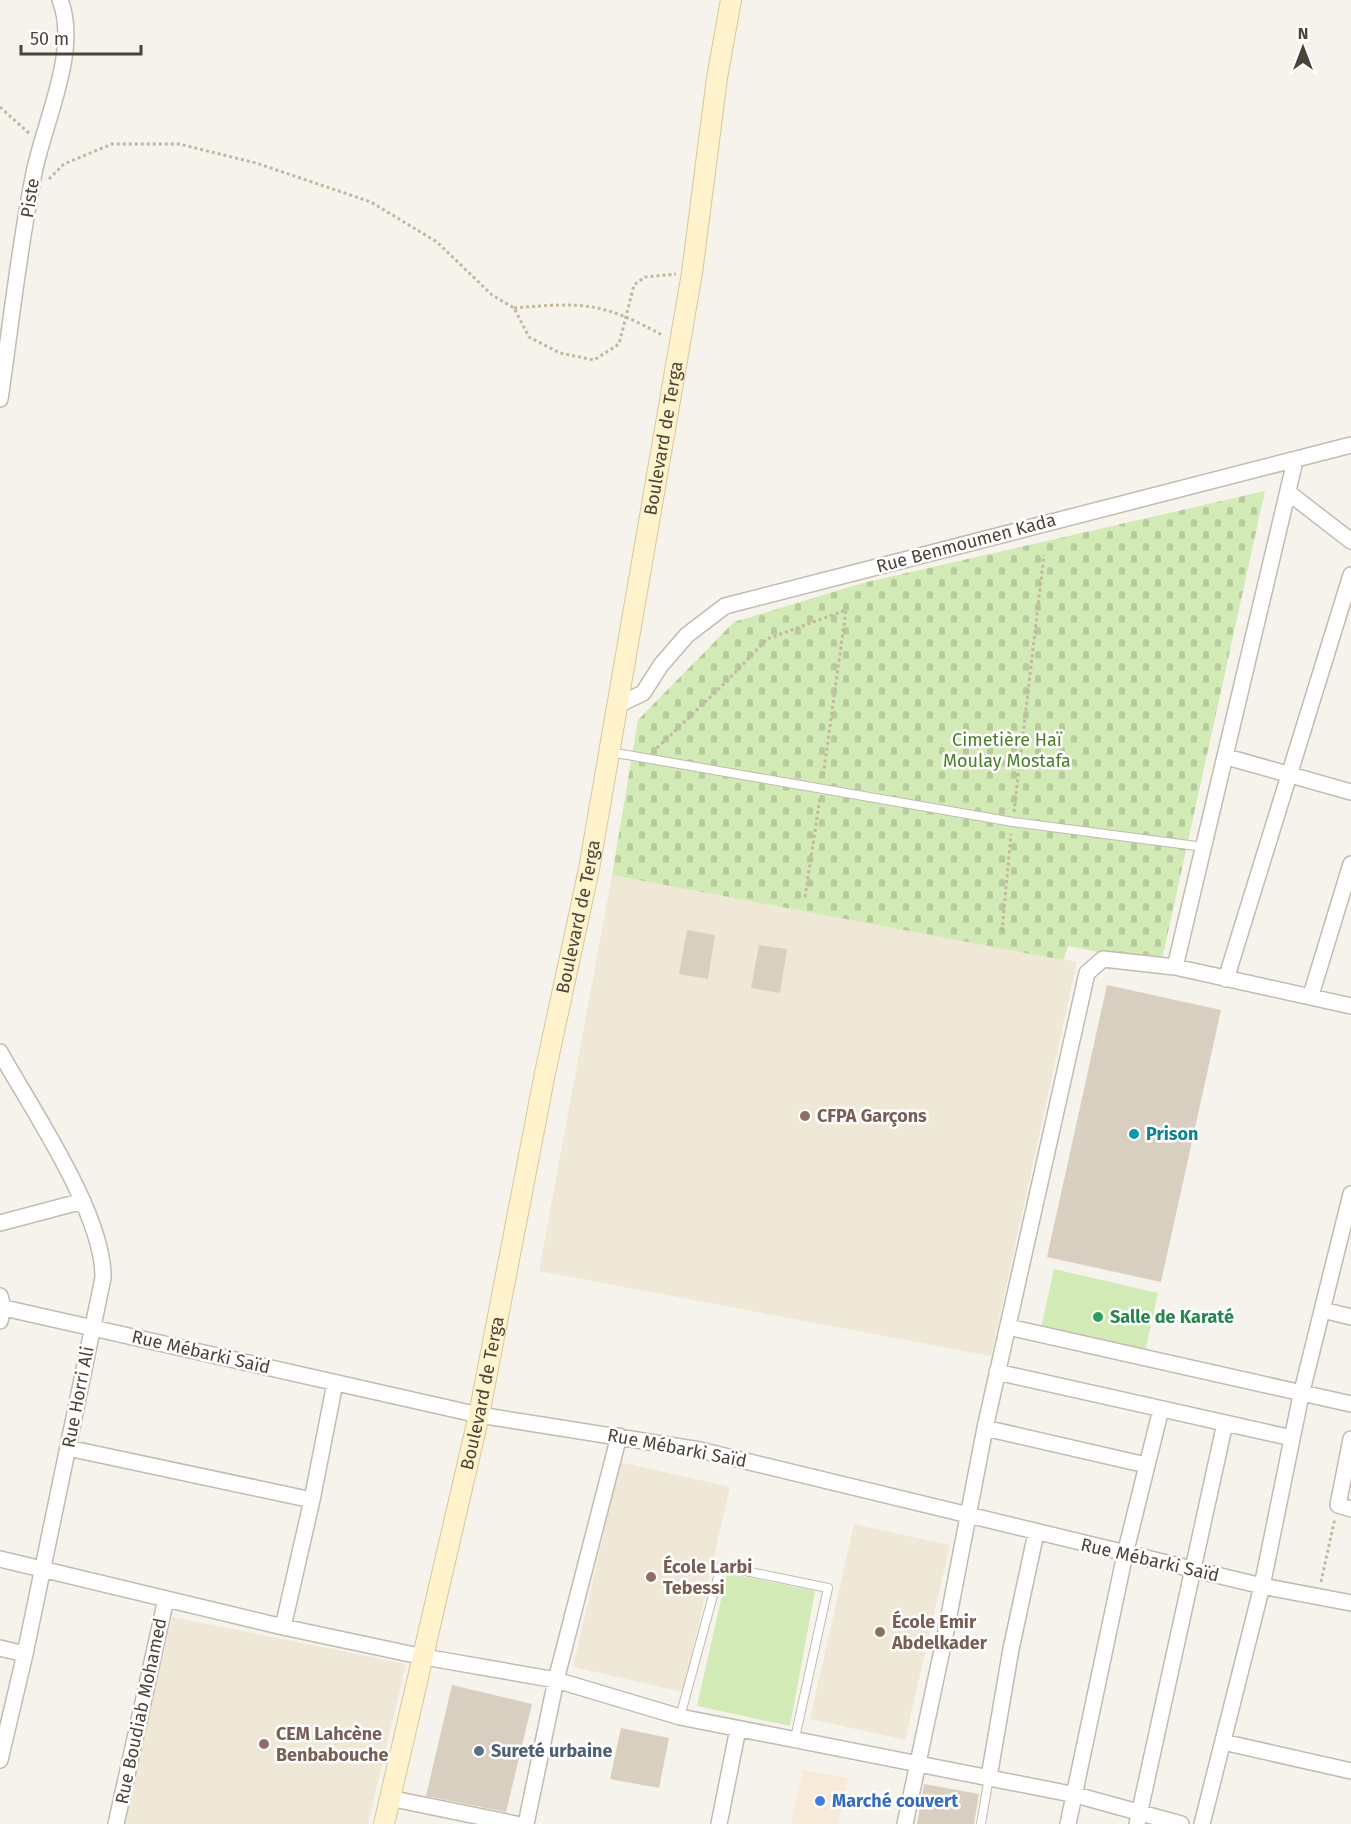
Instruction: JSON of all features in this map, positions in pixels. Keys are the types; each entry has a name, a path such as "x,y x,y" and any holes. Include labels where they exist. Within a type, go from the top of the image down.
{"main road":[{"name":"Boulevard de Terga","path":"384,1824 479,1416 545,1073 589,869 692,273 717,78 731,0"}],"street":[{"name":"Piste","path":"0,399 30,197 60,78 66,30 65,12 60,0"},
{"name":"Rue Benmoumen Kada","path":"618,705 643,693 661,665 687,635 725,606 1351,445"},
{"path":"1175,967 1227,757 1295,461"},
{"path":"1289,493 1351,541"},
{"path":"1226,978 1351,575"},
{"path":"1227,757 1351,792"},
{"path":"1311,995 1351,864"},
{"path":"905,1824 985,1428 1087,973 1103,959 1175,967 1311,995 1351,1006"},
{"name":"Rue Horri Ali","path":"0,1052 83,1201 103,1264 103,1278 68,1448 41,1568 25,1654 0,1760"},
{"path":"1202,1824 1262,1586 1301,1395 1351,1194"},
{"path":"0,1223 83,1201"},
{"name":"Rue Mébarki Saïd","path":"1,1308 479,1416 700,1450 1193,1570 1318,1599 1351,1603"},
{"path":"1323,1310 1351,1317"},
{"path":"1008,1327 1301,1395 1351,1404"},
{"path":"998,1372 1292,1438"},
{"path":"283,1627 312,1500 335,1383"},
{"path":"1068,1824 1076,1795 1125,1554 1161,1409"},
{"path":"1138,1819 1225,1423"},
{"path":"985,1428 1146,1465"},
{"path":"526,1824 556,1680 619,1436"},
{"path":"1345,1507 1351,1438"},
{"path":"68,1448 312,1500"},
{"path":"989,1777 1011,1649 1036,1533"},
{"path":"0,1559 283,1627 424,1657 556,1680 680,1717 1076,1795 1138,1819 1181,1824"},
{"name":"Rue Boudiab Mohamed","path":"116,1824 166,1599"},
{"path":"0,1648 25,1654"},
{"path":"719,1824 738,1729"},
{"path":"1223,1742 1351,1771"},
{"path":"389,1798 516,1824"}],"lane":[{"path":"609,752 1013,822 1204,847"},
{"path":"680,1717 721,1566 828,1588 795,1738"},
{"path":"981,1824 989,1777"}],"path":[{"path":"0,107 42,145"},
{"path":"30,197 64,164 111,144 179,144 256,163 371,202 437,242 492,295 514,308 529,337 560,353 594,360 619,344 634,285 645,277 692,273"},
{"path":"514,308 568,303 600,307 627,315 680,345"},
{"path":"1002,931 1044,555"},
{"path":"647,759 767,639 846,610 805,897"},
{"path":"1318,1599 1345,1507"}],"shaded area":[{"name":"CFPA Garçons","path":"612,875 1077,962 991,1356 539,1271"},
{"name":"École Larbi Tebessi","path":"620,1462 730,1487 683,1692 573,1667"},
{"name":"École Emir Abdelkader","path":"854,1524 950,1545 905,1740 810,1719"},
{"name":"CEM Lahcène Benbabouche","path":"172,1617 406,1664 368,1824 123,1824"},
{"name":"Marché couvert","path":"803,1770 848,1778 838,1824 791,1824"}],"green space":[{"name":"Cimetière Haï Moulay Mostafa","path":"1265,491 1161,964 1068,946 1063,960 612,875 638,720 734,622 863,583"},
{"name":"Salle de Karaté","path":"1054,1269 1158,1293 1142,1365 1038,1342"},
{"path":"727,1573 815,1591 790,1726 697,1706"}],"building":[{"path":"687,930 715,935 708,979 679,974"},
{"path":"759,945 787,949 780,993 751,988"},
{"name":"Prison","path":"1107,985 1221,1010 1161,1282 1047,1257"},
{"name":"Sureté urbaine","path":"452,1685 532,1704 506,1812 426,1796"},
{"path":"621,1728 669,1738 659,1788 610,1779"},
{"path":"924,1784 979,1794 974,1824 917,1824"}],"place":[{"name":"CFPA Garçons","path":"805,1116"},
{"name":"Prison","path":"1134,1134"},
{"name":"Salle de Karaté","path":"1098,1317"},
{"name":"École Larbi Tebessi","path":"651,1577"},
{"name":"École Emir Abdelkader","path":"880,1632"},
{"name":"CEM Lahcène Benbabouche","path":"264,1744"},
{"name":"Sureté urbaine","path":"479,1751"},
{"name":"Marché couvert","path":"820,1801"}]}
